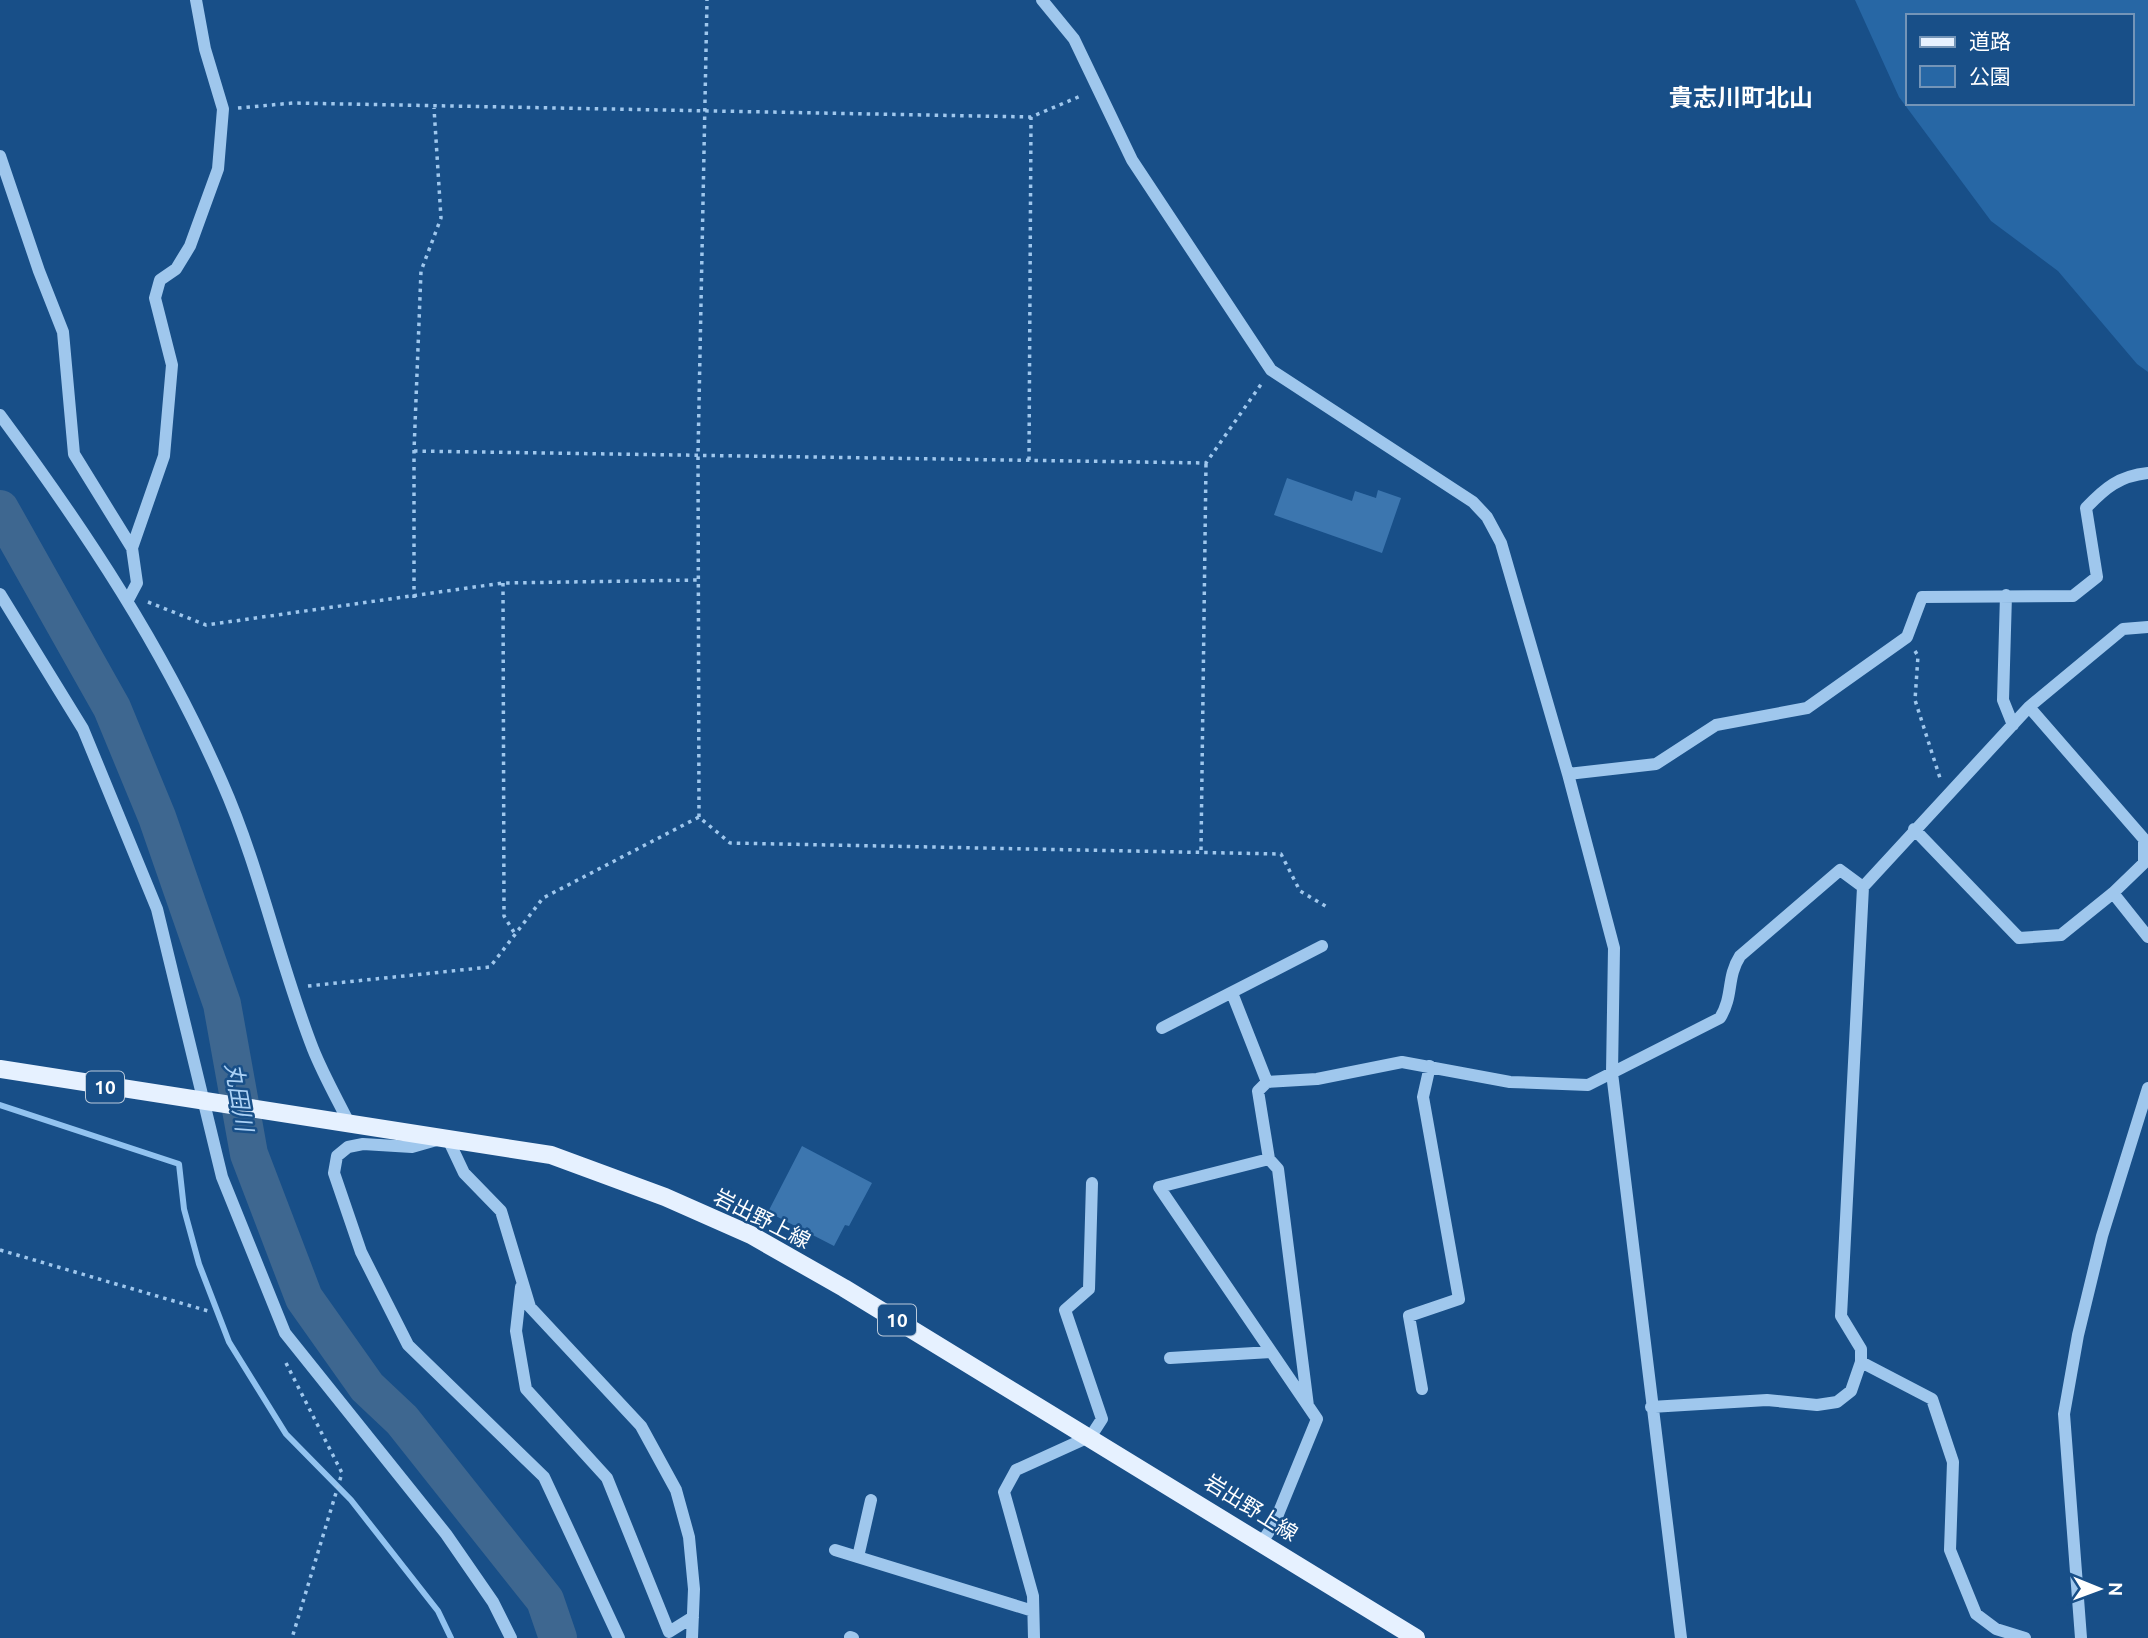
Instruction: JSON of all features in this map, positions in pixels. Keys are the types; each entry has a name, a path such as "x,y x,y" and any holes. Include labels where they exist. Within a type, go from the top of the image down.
{"main road":[{"name":"岩出野上線","path":"0,1069 447,1137 551,1155 593,1168 751,1235 1091,1436 1416,1638"}],"street":[{"path":"132,548 164,456 172,365 155,298 160,280 176,268 190,246 218,169 223,109 205,49 196,0"},
{"path":"1042,0 1074,39 1132,160 1271,370 1473,502 1487,517 1501,543 1569,774 1614,948 1612,1073 1681,1638"},
{"path":"1,160 39,271 64,332 74,454 132,548 137,583 128,600"},
{"path":"0,415 72,512 128,600 187,707 224,785 313,1051 348,1121"},
{"path":"1569,774 1656,764 1716,725 1807,708 1907,637 1923,597 2073,596 2097,577 2087,508 2108,484 2133,474 2148,473"},
{"path":"0,594 83,729 157,909 206,1101 222,1177 285,1333 446,1534 493,1602 511,1638"},
{"path":"2006,595 2003,700 2013,725"},
{"path":"1651,1407 1767,1400 1817,1405 1837,1402 1851,1391 1861,1362 1861,1349 1841,1316 1863,887 2029,707 2123,628 2148,627"},
{"path":"1914,829 2019,938 2061,934 2113,893 2144,863 2144,839 2029,707"},
{"path":"1308,1406 1278,1169 1269,1159 1258,1091 1267,1082 1317,1079 1402,1062 1510,1082 1588,1085 1720,1018 1730,1001 1731,970 1740,956 1840,870 1863,887"},
{"path":"2113,893 2148,937"},
{"path":"1162,1028 1322,946"},
{"path":"1232,993 1267,1082"},
{"path":"1422,1389 1409,1316 1459,1299 1423,1097 1430,1066"},
{"path":"2081,1638 2064,1413 2078,1335 2102,1236 2148,1088"},
{"path":"619,1638 544,1477 408,1345 361,1252 334,1173 337,1156 348,1147 362,1144 412,1147 447,1137 464,1173 501,1211 530,1307 641,1426 676,1490 689,1538 694,1589 692,1638"},
{"path":"1262,1542 1274,1524 1317,1419 1159,1187 1269,1159"},
{"path":"1034,1638 1033,1596 1004,1493 1016,1470 1091,1436 1102,1419 1065,1310 1089,1289 1092,1183"},
{"path":"522,1280 516,1331 526,1389 607,1478 669,1632 693,1617"},
{"path":"1170,1358 1271,1352"},
{"path":"1861,1362 1932,1399 1952,1462 1950,1550 1976,1614 1996,1629 2025,1638"},
{"path":"858,1557 871,1500"},
{"path":"835,1550 1033,1611"}],"path":[{"path":"699,817 698,455 707,0"},
{"path":"223,109 292,103 434,108 705,109 1031,117 1098,88"},
{"path":"414,598 414,451 422,271 441,218 434,108"},
{"path":"1029,460 1031,117"},
{"path":"1201,850 1206,463 1271,370"},
{"path":"414,451 1206,463"},
{"path":"128,600 153,602 206,625 414,598 503,583 699,580"},
{"path":"503,583 504,916 515,934"},
{"path":"1907,637 1918,656 1915,700 1936,772 1951,792"},
{"path":"699,817 730,843 1201,850 1280,854 1300,891 1327,907"},
{"path":"292,988 490,967 543,898 699,817"},
{"path":"0,1250 208,1311"},
{"path":"281,1353 342,1473 292,1638"}],"green space":[{"path":"1855,0 2148,0 2148,372 2137,364 2058,271 1991,221 1899,97"}],"building":[{"path":"1287,478 1352,501 1355,491 1376,498 1378,490 1401,498 1382,553 1274,515"},
{"path":"802,1146 872,1183 849,1226 845,1225 834,1246 768,1212"}],"waterway":[{"name":"丸田川","path":"0,509 112,708 157,817 222,1004 249,1154 304,1298 367,1387 402,1420 545,1600 558,1638"},
{"path":"0,1105 179,1164 184,1209 199,1264 229,1342 286,1434 351,1500 438,1611 451,1638"}],"district":[{"name":"貴志川町北山","path":"1741,98"}]}
